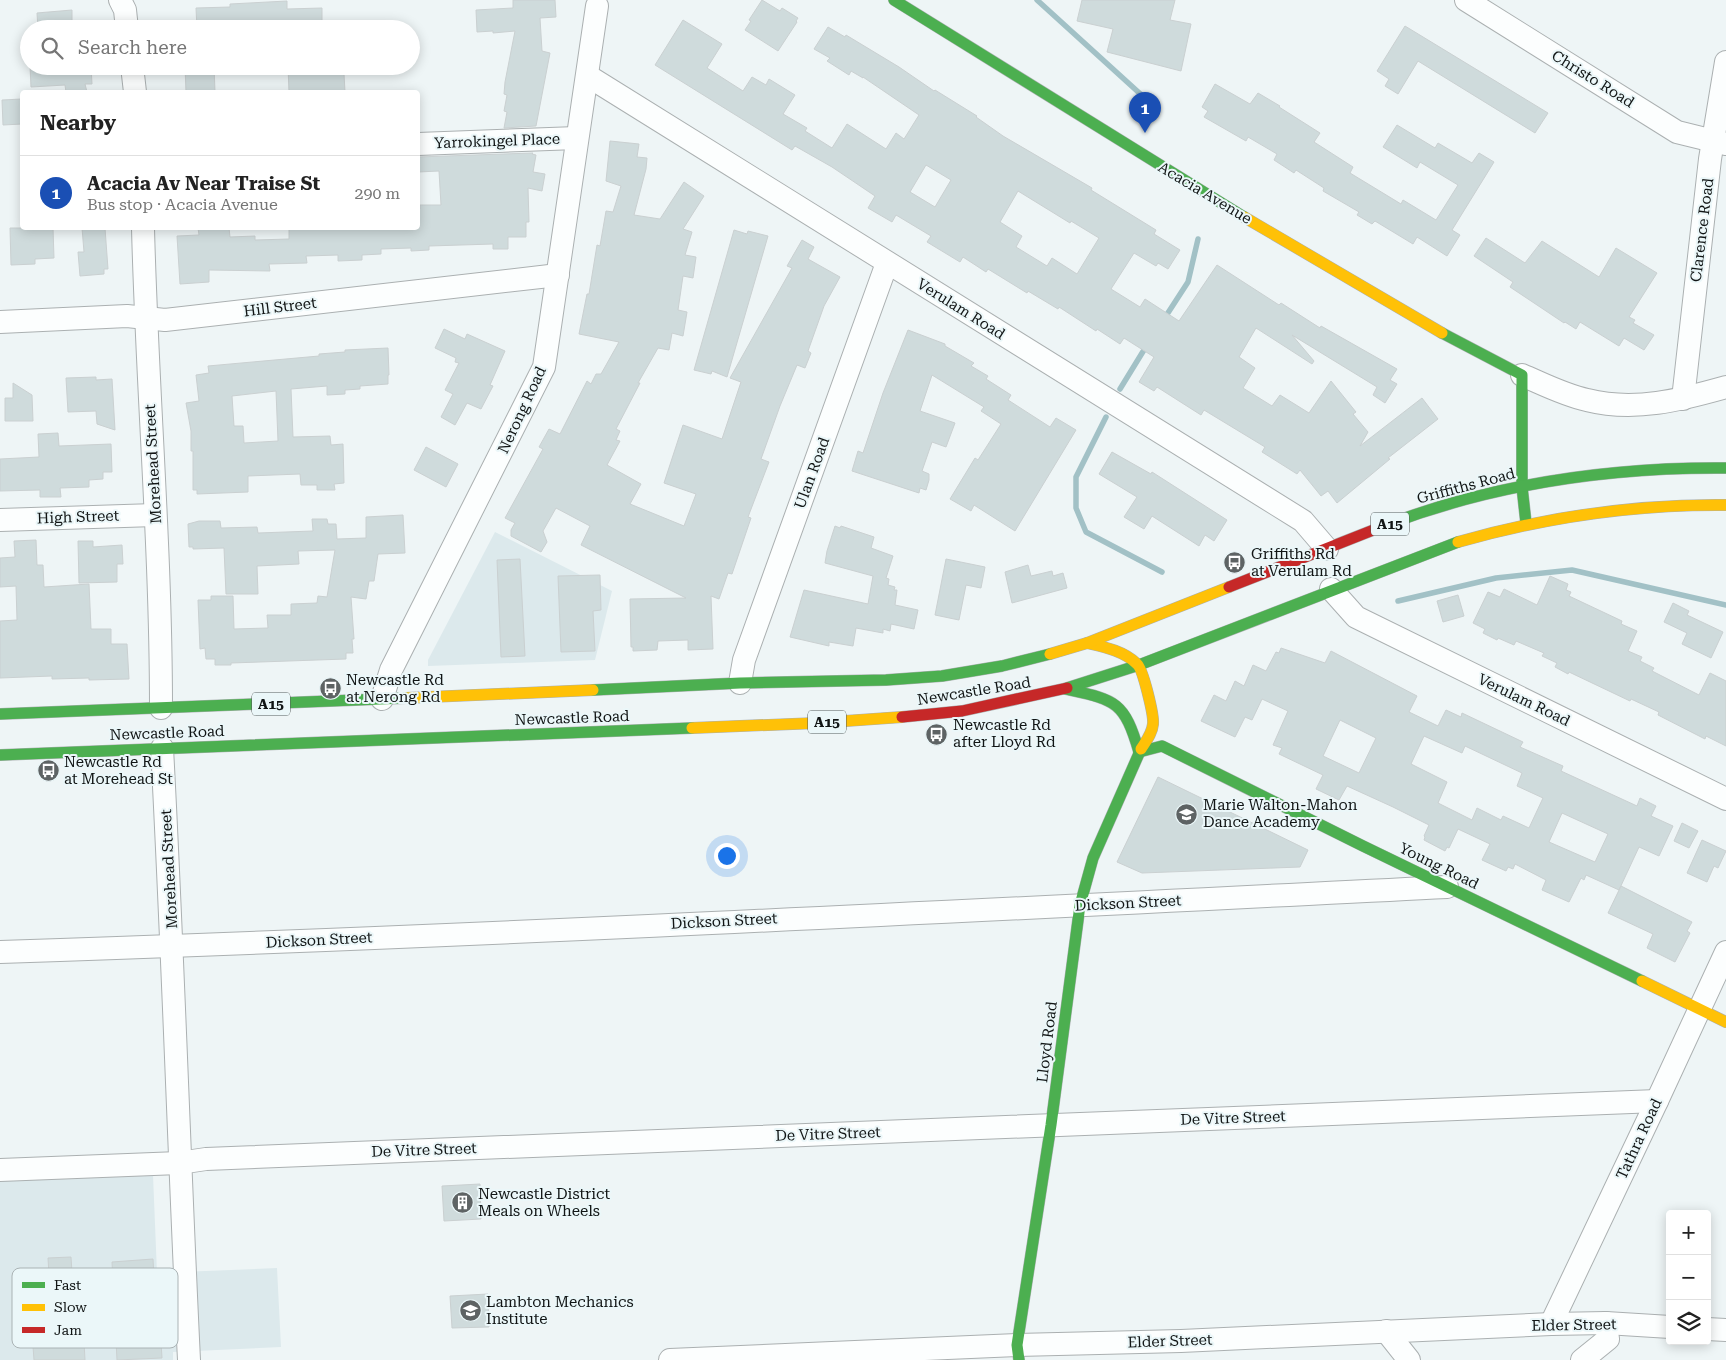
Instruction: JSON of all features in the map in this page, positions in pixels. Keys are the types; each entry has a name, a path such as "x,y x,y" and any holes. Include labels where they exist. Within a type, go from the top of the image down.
{"main road":[{"name":"Acacia Avenue","path":"894,0 1186,182 1423,323 1522,375"},
{"path":"1522,375 1522,486 1526,523"},
{"name":"Griffiths Road","path":"1087,643 1426,511 1487,494 1522,486 1650,469 1726,468"},
{"name":"A15","path":"1139,665 1446,545 1526,523 1608,510 1694,504 1726,505"},
{"path":"1087,643 1124,655 1139,665"},
{"name":"Newcastle Road","path":"0,714 161,713 382,704 740,683 886,680 942,676 1002,666 1087,643"},
{"name":"Newcastle Road","path":"0,755 162,743 808,723 893,718 962,711 1065,689 1139,665"},
{"name":"Lloyd Road","path":"1018,1352 1051,1125 1080,905 1094,858 1139,752 1150,735 1153,724 1147,690 1139,665"},
{"path":"1065,689 1112,701 1129,720 1139,752"},
{"name":"Young Road","path":"1139,752 1162,746 1726,1022"}],"street":[{"path":"120,0 125,10 126,20"},
{"name":"Christo Road","path":"1466,0 1676,132 1720,142"},
{"name":"Nerong Road","path":"382,704 391,670 544,367 598,6"},
{"name":"Clarence Road","path":"1683,399 1710,159 1720,142 1726,62"},
{"path":"133,75 135,90"},
{"name":"Verulam Road","path":"588,76 1303,522 1327,549"},
{"name":"Yarrokingel Place","path":"420,144 578,138"},
{"name":"Morehead Street","path":"143,230 145,318 156,515 161,713"},
{"name":"Ulan Road","path":"740,683 744,660 887,263"},
{"name":"Hill Street","path":"0,322 127,316 165,320 558,275"},
{"name":"Acacia Avenue","path":"1522,375 1572,396 1608,404 1647,405 1683,399 1726,387"},
{"name":"High Street","path":"0,520 156,515"},
{"name":"Verulam Road","path":"1331,589 1356,617 1726,799"},
{"name":"Morehead Street","path":"162,743 189,1360"},
{"name":"Dickson Street","path":"0,952 1080,905 1447,886"},
{"name":"Tathra Road","path":"1551,1324 1726,952"},
{"name":"De Vitre Street","path":"0,1170 180,1163 206,1159 1657,1101"},
{"path":"1582,1360 1608,1339 1606,1323"},
{"name":"Elder Street","path":"670,1360 1018,1352 1181,1341 1551,1324 1606,1323 1666,1327"},
{"path":"1711,1329 1726,1330"},
{"path":"1386,1331 1409,1360"}],"shaded area":[{"path":"495,532 612,591 595,660 428,666 428,660"},
{"path":"153,1175 157,1268 12,1268 12,1348 178,1348 178,1272 277,1268 281,1347 173,1352 173,1360 0,1360 0,1181"}],"building":[{"path":"513,0 555,0 556,17 540,18 542,51 550,53 536,126 504,128 507,112 504,111 507,95 504,94 505,82 515,31 477,32 476,10 513,8"},
{"path":"762,0 780,11 782,8 798,18 778,51 745,30"},
{"path":"1082,0 1175,0 1170,20 1191,24 1181,71 1107,52 1113,29 1077,21"},
{"path":"287,1 287,9 322,8 322,20 197,20 196,8 230,7 230,4"},
{"path":"72,10 72,20 37,20 37,13"},
{"path":"683,20 722,44 707,68 743,91 752,77 766,85 769,79 795,95 783,114 807,128 805,131 832,148 847,124 886,149 896,133 904,139 919,115 863,77 851,71 849,75 827,61 830,58 814,49 828,27 845,37 846,35 977,116 1003,136 1092,188 1091,190 1156,230 1154,234 1180,250 1168,269 1158,263 1156,266 1134,253 1111,289 1140,307 1145,299 1179,321 1217,265 1279,305 1281,303 1320,328 1321,326 1397,369 1390,380 1397,384 1385,403 1373,395 1377,387 1292,335 1314,361 1312,364 1256,328 1239,357 1255,368 1243,388 1272,406 1280,395 1309,413 1331,381 1356,412 1353,414 1368,432 1360,446 1422,398 1438,419 1388,458 1390,459 1337,503 1328,491 1321,496 1300,470 1297,474 1262,452 1265,447 1204,410 1201,415 1157,387 1154,391 1139,382 1154,357 1124,338 1120,344 1059,307 1058,309 1028,291 1027,293 988,269 986,272 963,257 960,262 927,242 931,236 896,215 892,222 868,208 875,196 832,167 795,146 792,150 655,65","holes":["926,165 951,180 935,207 910,192","1018,191 1070,223 1071,221 1099,238 1077,274 1052,258 1047,266 1016,247 1022,236 1000,222"]},
{"path":"1405,26 1548,113 1535,133 1418,61 1398,94 1385,86 1389,79 1377,71"},
{"path":"30,75 92,75 92,84 85,84 86,90 66,90 65,85 31,87"},
{"path":"185,75 214,75 215,90 186,90"},
{"path":"288,75 344,75 345,90 289,90"},
{"path":"1215,84 1250,104 1258,93 1280,106 1320,133 1314,142 1353,167 1350,173 1401,204 1403,200 1436,220 1458,185 1420,162 1417,168 1383,147 1397,125 1435,148 1438,143 1472,163 1479,153 1494,162 1452,230 1460,235 1447,256 1417,237 1413,244 1375,221 1372,224 1357,215 1359,212 1323,191 1324,188 1296,170 1294,173 1274,160 1277,154 1248,137 1246,141 1204,117 1208,111 1202,107"},
{"path":"20,99 20,124 3,125 2,100"},
{"path":"610,141 639,144 637,157 647,158 634,215 660,219 684,182 704,196 683,229 692,232 685,255 696,257 693,278 683,276 678,310 687,312 683,336 672,333 669,350 658,348 638,383 640,383 616,429 620,431 616,440 620,441 607,465 641,484 630,504 684,526 696,494 664,483 683,425 722,439 741,382 730,378 792,268 787,266 802,240 814,247 808,259 840,277 824,306 808,351 811,353 805,368 797,365 780,406 761,459 769,462 748,517 751,518 732,574 728,573 719,599 711,596 713,649 688,650 688,640 658,641 657,650 633,651 633,647 631,647 630,599 686,598 581,545 590,526 556,508 543,531 547,542 541,552 511,536 511,530 515,523 505,518 543,449 539,447 549,429 560,434 587,381 591,384 596,374 601,374 619,342 579,334 587,294 589,294 597,245 600,246 606,211 613,212 621,186 606,181"},
{"path":"533,153 536,155 533,172 545,174 542,191 528,188 529,222 526,222 526,237 508,237 508,249 493,249 493,244 429,246 429,250 411,251 411,248 381,249 381,254 362,255 362,260 338,261 338,255 306,256 307,263 269,264 270,271 209,270 209,282 180,284 177,236 199,235 198,230 229,230 230,237 255,236 255,240 289,239 289,230 420,230 420,205 441,205 439,171 420,172 420,157"},
{"path":"10,228 20,228 20,230 53,230 54,258 35,259 35,264 11,265"},
{"path":"82,230 105,230 108,269 104,269 104,274 80,276 78,252 84,252"},
{"path":"734,230 747,234 748,231 768,236 727,377 712,371 711,374 694,370"},
{"path":"1486,238 1525,263 1542,241 1599,277 1616,248 1657,273 1629,317 1635,320 1633,323 1654,335 1644,350 1624,338 1619,346 1580,322 1576,329 1564,323 1510,287 1513,282 1474,256"},
{"path":"444,329 465,339 467,334 505,351 490,385 493,386 481,409 467,403 455,425 441,417 453,394 445,390 459,363 455,362 456,358 435,348"},
{"path":"908,330 945,344 945,346 974,363 971,366 988,376 986,379 1011,395 1008,400 1050,427 1056,418 1076,430 1015,531 974,505 971,511 950,499 975,458 978,460 1001,424 981,411 984,407 932,375 920,411 955,423 946,447 932,442 922,471 929,474 926,490 920,488 919,493 852,471 858,451 863,453 883,393"},
{"path":"388,348 388,384 360,386 360,389 345,390 345,394 327,395 327,386 291,389 293,437 330,436 331,445 343,444 344,483 334,484 335,490 317,490 317,485 301,485 300,474 248,476 248,492 197,494 197,490 193,490 193,451 191,451 191,431 186,403 199,401 196,375 209,373 208,366 319,356 319,354 345,352 345,350","holes":["276,391 278,441 244,443 243,426 234,426 232,396"]},
{"path":"96,377 96,380 112,379 115,430 97,424 96,411 68,412 66,378"},
{"path":"13,383 32,395 33,421 5,421 5,398 13,398"},
{"path":"58,433 59,446 111,444 112,472 103,472 103,479 89,480 89,487 60,488 61,497 40,497 40,490 0,491 0,459 39,457 38,434"},
{"path":"426,447 458,464 446,487 414,470"},
{"path":"1112,452 1151,474 1152,472 1227,520 1214,541 1205,535 1199,546 1152,516 1144,529 1124,517 1137,497 1099,474"},
{"path":"403,515 405,553 378,554 374,581 369,581 366,599 351,597 353,653 346,653 346,659 215,665 215,659 206,659 205,648 200,649 198,600 211,600 211,596 233,596 234,629 268,628 267,615 291,615 291,604 317,603 318,596 327,597 335,550 298,551 299,564 257,566 258,594 226,594 224,548 193,549 193,547 189,547 188,524 199,521 220,521 221,528 257,527 258,533 313,531 312,519 327,519 328,524 336,524 337,539 366,538 366,517"},
{"path":"835,526 840,528 841,526 874,537 871,548 893,556 886,578 889,579 888,585 895,587 894,590 897,590 895,605 918,610 914,629 891,624 890,631 883,629 883,633 856,628 853,646 829,642 829,646 790,637 804,590 868,604 873,576 825,563"},
{"path":"36,540 37,565 43,565 44,587 89,584 91,629 111,629 111,644 127,644 129,679 52,679 52,676 0,678 0,621 17,620 16,586 0,587 0,558 15,557 14,541"},
{"path":"78,541 93,541 93,547 122,545 123,564 117,564 117,582 79,583"},
{"path":"520,559 525,656 501,657 497,560"},
{"path":"946,559 985,567 981,588 966,585 959,620 935,615"},
{"path":"1028,565 1031,576 1052,571 1053,576 1063,573 1067,588 1012,603 1005,572"},
{"path":"600,575 601,610 593,611 595,651 561,652 558,576"},
{"path":"1550,576 1568,584 1566,590 1571,592 1569,596 1622,621 1621,624 1637,631 1628,651 1642,657 1640,661 1654,668 1652,671 1699,695 1710,673 1726,681 1726,746 1706,736 1705,739 1658,715 1659,712 1631,699 1630,701 1569,672 1568,674 1555,667 1557,663 1542,656 1544,653 1516,641 1514,645 1498,638 1497,640 1483,633 1485,629 1473,623 1488,592 1500,597 1504,589 1537,605"},
{"path":"1458,595 1464,616 1443,622 1437,601"},
{"path":"1673,603 1689,611 1687,615 1723,632 1711,658 1682,644 1687,633 1664,622"},
{"path":"1281,648 1325,663 1331,651 1417,696 1409,712 1438,726 1446,710 1461,717 1462,713 1523,742 1520,747 1563,766 1561,771 1637,806 1640,798 1656,806 1651,816 1673,826 1659,856 1639,847 1619,890 1586,875 1584,880 1581,878 1569,902 1542,890 1546,880 1515,864 1513,869 1508,867 1506,871 1482,860 1490,844 1458,829 1449,848 1447,847 1445,851 1424,840 1429,825 1393,807 1347,786 1339,800 1316,789 1323,775 1279,754 1282,748 1273,745 1288,711 1262,699 1252,720 1245,717 1235,737 1201,721 1214,695 1226,701 1235,681 1244,686 1253,665 1266,671 1276,652 1279,653","holes":["1340,720 1376,738 1359,773 1323,756","1424,736 1462,753 1465,746 1522,773 1517,786 1543,798 1529,828 1503,816 1501,820 1477,808 1472,820 1438,803 1447,782 1411,764","1562,813 1608,834 1595,862 1549,842"]},
{"name":"Marie Walton-Mahon Dance Academy","path":"1158,777 1308,850 1300,867 1142,873 1117,862"},
{"path":"1682,823 1698,831 1689,848 1674,841"},
{"path":"1702,840 1726,851 1718,868 1714,866 1707,882 1687,873"},
{"path":"1621,886 1692,922 1687,931 1690,933 1675,962 1647,948 1653,934 1608,913"},
{"name":"Newcastle District Meals on Wheels","path":"480,1184 481,1219 444,1221 442,1186"},
{"path":"71,1257 72,1268 49,1268 48,1258"},
{"path":"153,1259 153,1268 112,1268 112,1262"},
{"name":"Lambton Mechanics Institute","path":"488,1294 489,1327 452,1328 450,1296"},
{"path":"33,1348 84,1348 85,1360 34,1360"},
{"path":"116,1348 161,1348 162,1358 117,1360"}],"waterway":[{"path":"1037,0 1147,100"},
{"path":"1164,319 1188,282 1198,239"},
{"path":"1120,389 1147,345"},
{"path":"1106,417 1076,477 1076,508 1086,532 1162,572"},
{"path":"1398,601 1496,578 1572,570 1726,605"}],"traffic: fast":[{"path":"894,0 1244,217"},
{"path":"1442,333 1522,375 1522,487 1526,523"},
{"path":"1386,525 1469,499 1553,481 1640,471 1726,468"},
{"path":"1067,688 1139,665 1458,542"},
{"path":"593,690 740,683 886,680 942,676 1002,666 1050,654"},
{"path":"1065,689 1096,696 1115,705 1128,722 1139,752"},
{"path":"0,714 406,698"},
{"path":"0,755 692,728"},
{"path":"1139,752 1162,746 1642,981"},
{"path":"1019,1360 1017,1345 1051,1125 1080,905 1093,858 1141,749"}],"traffic: slow":[{"path":"1244,217 1442,333"},
{"path":"1458,542 1491,533 1590,514 1658,507 1726,505"},
{"path":"1050,654 1087,643 1229,587"},
{"path":"1087,643 1120,653 1137,664 1148,692 1153,724 1150,734 1141,749"},
{"path":"406,698 593,690"},
{"path":"692,728 817,723 902,717"},
{"path":"1642,981 1726,1022"}],"traffic: jam":[{"path":"1229,587 1386,525"},
{"path":"902,717 962,711 1067,688"}],"place":[{"name":"Acacia Av Near Traise St","path":"1145,133"},
{"name":"Griffiths Rd at Verulam Rd","path":"1235,563"},
{"name":"Newcastle Rd at Nerong Rd","path":"330,689"},
{"name":"Newcastle Rd after Lloyd Rd","path":"937,734"},
{"name":"Newcastle Rd at Morehead St","path":"48,771"},
{"name":"Marie Walton-Mahon Dance Academy","path":"1187,814"},
{"name":"Newcastle District Meals on Wheels","path":"462,1203"},
{"name":"Lambton Mechanics Institute","path":"470,1311"}]}
